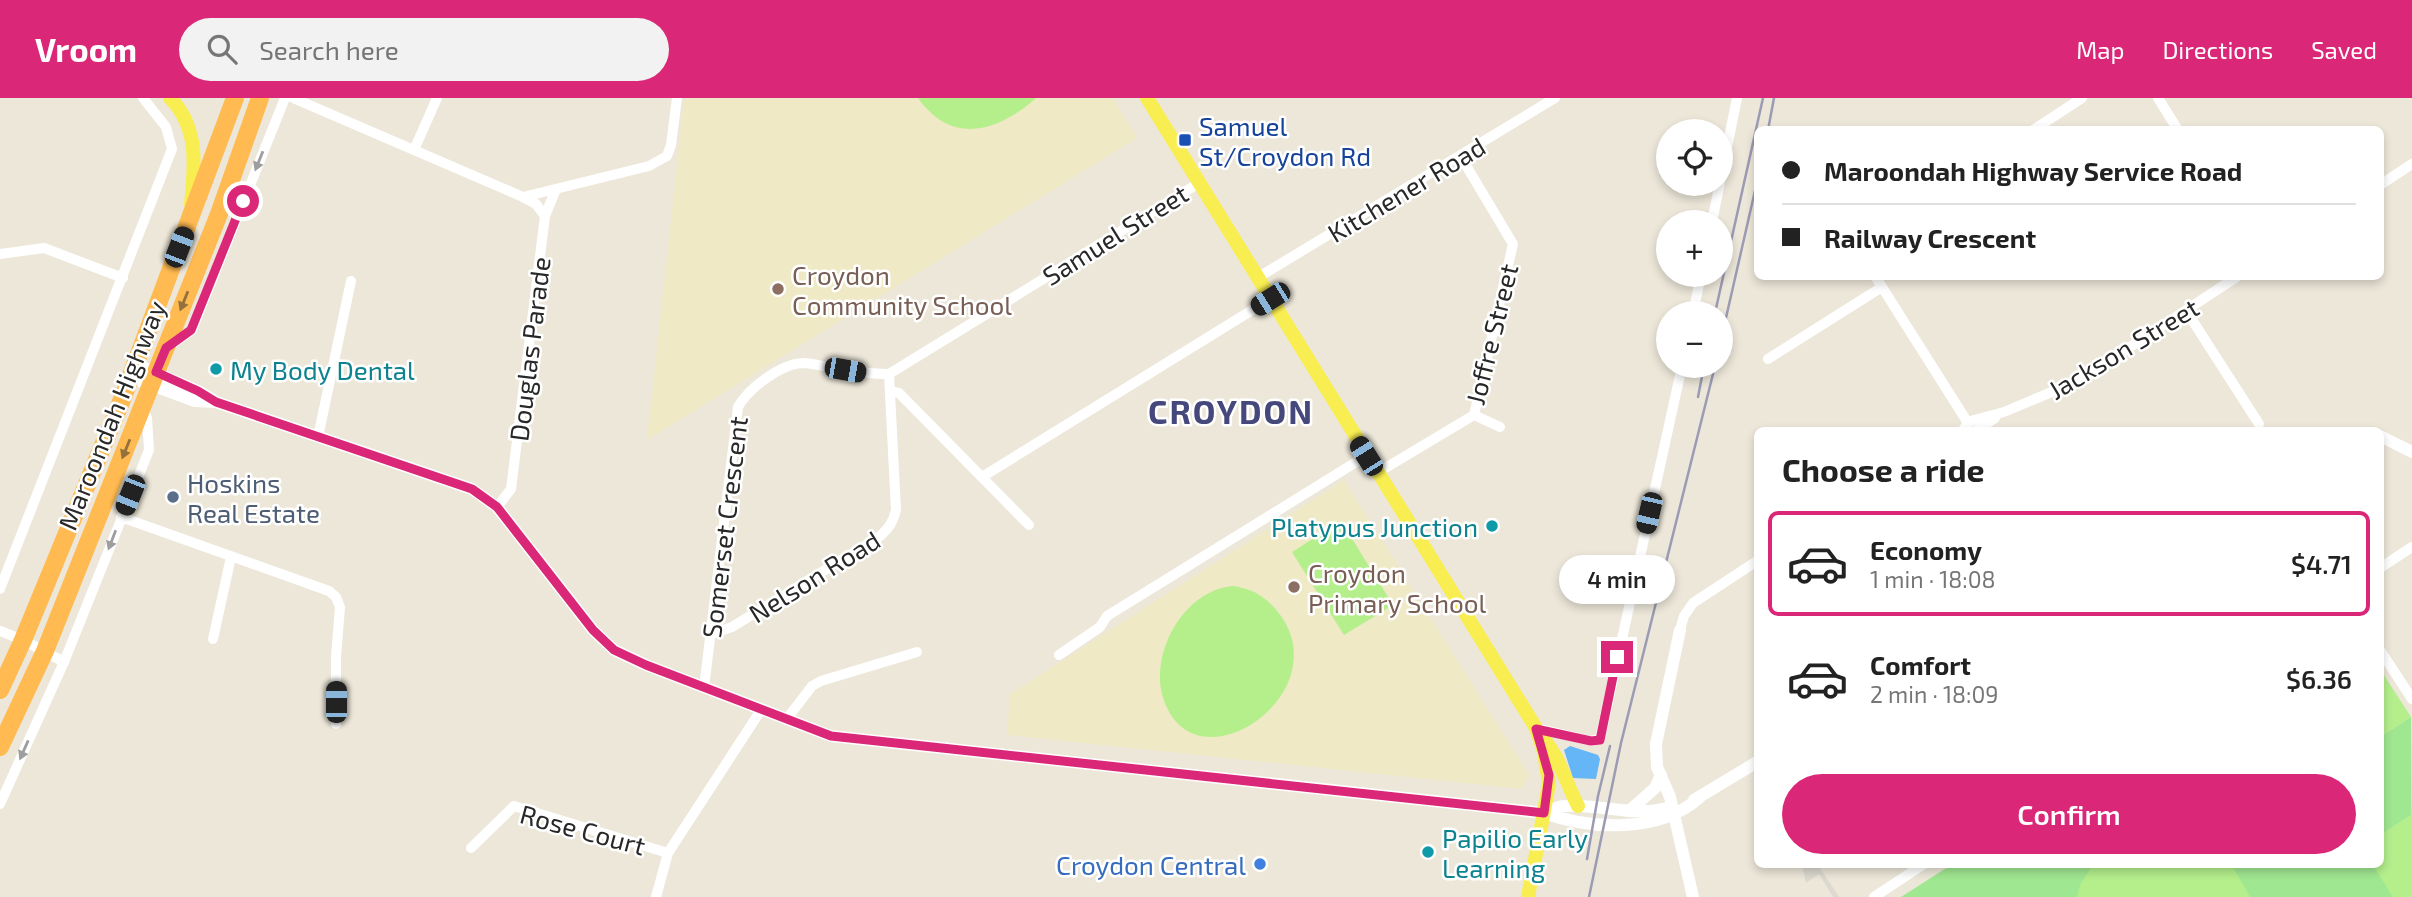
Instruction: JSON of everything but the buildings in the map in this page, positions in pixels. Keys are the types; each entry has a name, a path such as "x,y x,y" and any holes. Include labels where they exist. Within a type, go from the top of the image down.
{"highway":[{"name":"Maroondah Highway","path":"0,690 133,371 235,98"},
{"name":"Maroondah Highway","path":"0,747 45,651 143,407 219,214 260,98"}],"main road":[{"path":"170,98 178,106 189,126 194,147 189,219"},
{"path":"1147,98 1536,729 1556,754 1578,806"},
{"path":"133,371 198,391 216,402 472,489 497,507 593,630 629,658 786,720 840,737 1544,813 1567,820 1616,825 1660,819 1674,810"},
{"path":"2384,438 2412,452"},
{"path":"1681,630 1656,744 1656,760 1674,810 1693,897"},
{"path":"1528,897 1549,775 1536,729"},
{"path":"1544,813 1562,805 1652,812 1687,808 1754,764"},
{"path":"1629,811 1655,788 1661,775"}],"street":[{"path":"0,589 172,149 166,127 144,98"},
{"path":"166,348 191,330 285,98"},
{"path":"293,98 523,197 536,204 545,216"},
{"path":"414,150 437,98"},
{"path":"523,197 649,166 667,156 677,98"},
{"name":"Kitchener Road","path":"1257,278 1555,98"},
{"path":"1715,210 1737,98"},
{"path":"2039,126 2082,98"},
{"path":"2158,98 2176,126"},
{"name":"Joffre Street","path":"1377,473 1474,415 1513,244 1461,157"},
{"path":"2384,182 2412,164"},
{"name":"Samuel Street","path":"889,374 1199,183"},
{"name":"Douglas Parade","path":"497,507 511,489 514,475 545,216 556,189"},
{"path":"0,254 44,248 123,278"},
{"path":"1878,280 1965,427 2004,412"},
{"name":"Jackson Street","path":"2004,412 2080,380 2232,280"},
{"path":"318,437 351,281"},
{"path":"1768,359 1882,287"},
{"path":"982,477 1270,299"},
{"path":"2186,312 2259,424"},
{"name":"Somerset Crescent","path":"704,688 738,407 744,397 765,379 790,366 803,363 867,374 889,374"},
{"name":"Nelson Road","path":"710,634 732,627 889,529 896,510 889,374"},
{"path":"1536,729 1591,741 1600,740 1679,378"},
{"path":"890,391 899,393 1029,525"},
{"path":"0,804 64,662 149,450 147,418 143,407"},
{"path":"1982,427 2004,412"},
{"path":"1474,415 1500,427"},
{"path":"1059,654 1100,627 1107,616 1366,456"},
{"path":"121,517 329,591 337,597 340,607 336,657 336,724"},
{"path":"2384,565 2412,547"},
{"path":"213,639 231,557"},
{"path":"1681,630 1684,615 1693,603 1754,563"},
{"path":"0,631 64,662"},
{"path":"786,720 812,686 821,681 917,652"},
{"path":"2384,656 2412,699"},
{"path":"656,897 668,853 761,710"},
{"name":"Rose Court","path":"471,848 514,806 668,853"},
{"path":"1874,897 1918,868"}],"shaded area":[{"name":"Croydon Community School","path":"689,98 1113,98 1137,138 647,440 684,101"},
{"name":"Croydon Primary School","path":"1344,480 1529,775 1522,789 1007,735 1010,694"},
{"path":"1803,868 1820,868 1839,897 1833,897 1819,874 1806,883"}],"green space":[{"path":"918,98 1036,98 1006,119 976,129 945,123 931,113"},
{"path":"1341,521 1393,605 1344,635 1292,552"},
{"path":"1233,586 1260,595 1281,616 1293,647 1290,677 1276,703 1253,723 1227,735 1200,736 1177,723 1162,694 1162,659 1175,625 1187,610 1200,598"},
{"path":"2384,675 2411,717 2384,734"},
{"path":"2411,717 2412,897 1901,897 1946,868 2384,868 2384,734"},
{"path":"2412,814 2412,897 2393,897 2375,868 2384,868 2384,832"},
{"path":"2091,868 2234,868 2250,897 2077,897 2081,883"}],"water":[{"path":"1570,746 1598,755 1600,759 1596,779 1573,778 1564,750"}],"railway":[{"path":"1757,126 1763,98"},
{"path":"1769,126 1774,98"},
{"path":"1718,301 1754,138"},
{"path":"1730,301 1754,195"},
{"path":"1698,397 1702,378"},
{"path":"1589,897 1621,743 1712,378"},
{"path":"1587,859 1610,746"}],"place":[{"name":"Samuel St/Croydon Rd","path":"1185,140"},
{"name":"Croydon Community School","path":"778,289"},
{"name":"My Body Dental","path":"216,369"},
{"name":"Hoskins Real Estate","path":"173,497"},
{"name":"Platypus Junction","path":"1492,526"},
{"name":"Croydon Primary School","path":"1294,587"},
{"name":"Papilio Early Learning","path":"1428,852"},
{"name":"Croydon Central","path":"1260,864"}],"district":[{"name":"CROYDON","path":"1231,411"}],"route":[{"path":"243,201 191,330 166,348 156,372 216,402 472,489 497,507 593,630 614,650 646,665 831,736 1544,813 1549,775 1536,729 1591,741 1600,740 1617,657"}]}
